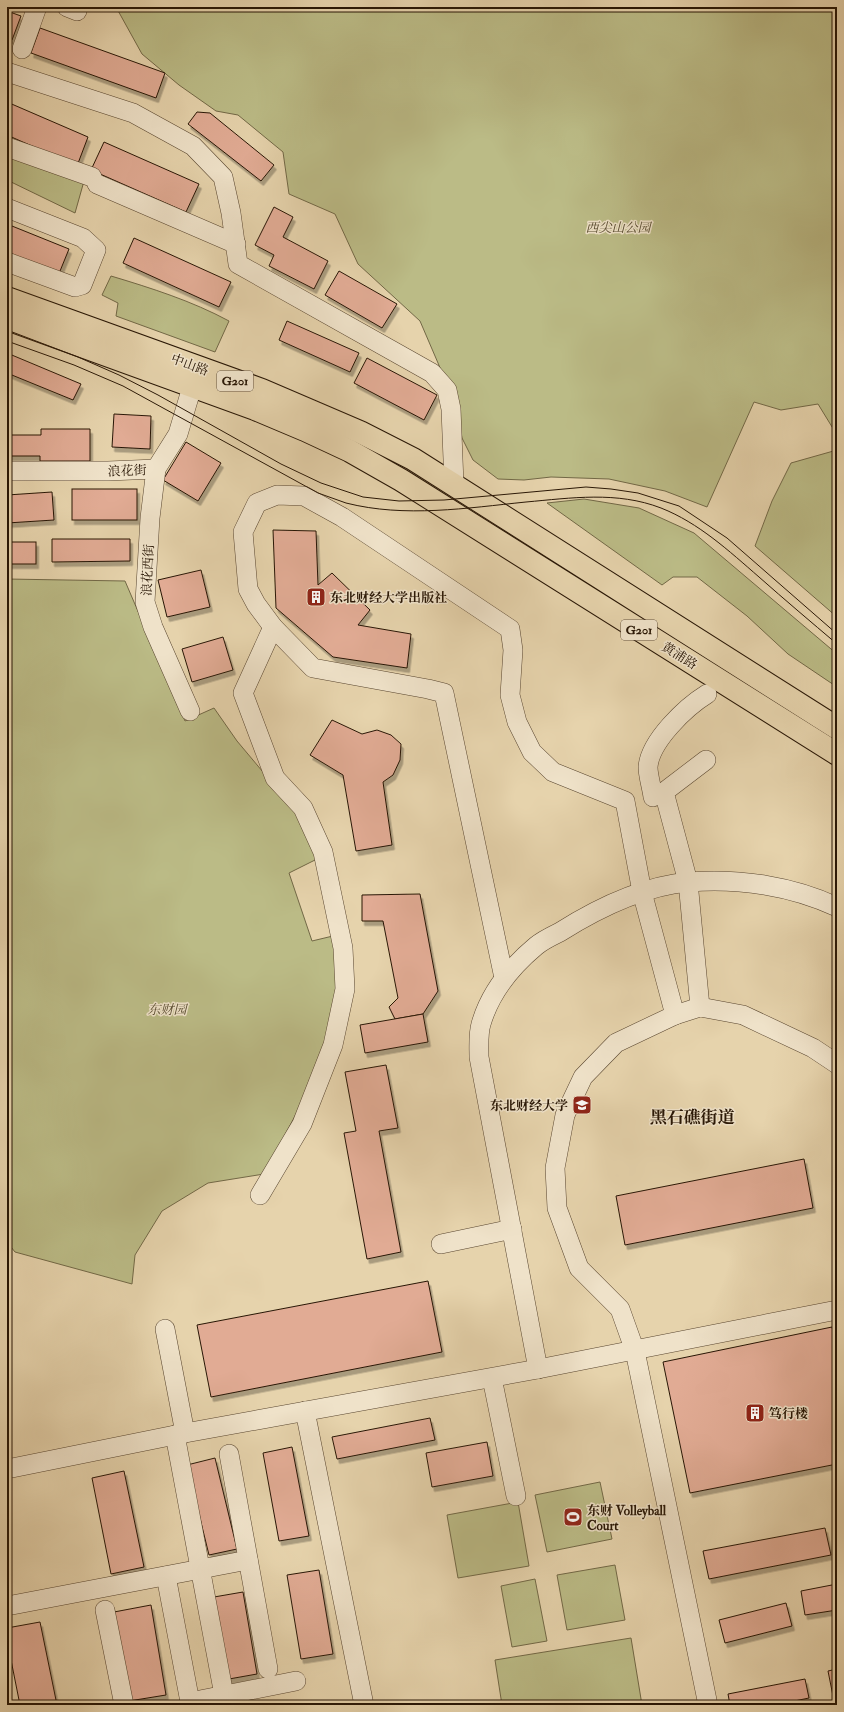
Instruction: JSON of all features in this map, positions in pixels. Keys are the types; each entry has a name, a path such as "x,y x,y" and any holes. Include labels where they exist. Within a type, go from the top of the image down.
{"highway":[{"name":"中山路","path":"7,298 262,390 314,411 413,459 454,484"},
{"name":"中山路","path":"7,319 255,410 337,445 401,480 441,506"},
{"name":"黄浦路","path":"454,484 837,728"},
{"name":"黄浦路","path":"441,506 837,754"}],"street":[{"path":"22,49 37,7"},
{"path":"7,72 133,113 193,146 223,177 231,212 238,264 432,373 447,390 451,409 454,484"},
{"path":"7,147 94,180 236,244"},
{"path":"7,208 83,238 96,250 82,285 74,287 7,262"},
{"name":"浪花街","path":"7,471 108,471 156,469 178,434 192,387"},
{"name":"浪花西街","path":"156,469 150,518 146,602 153,627 190,711"},
{"path":"504,978 444,693 313,668 273,627 256,604 248,589 243,532 257,503 277,495 304,496 342,517 510,629 513,650 510,696 517,722 532,752 553,772 625,801 659,795 706,760"},
{"path":"260,1195 302,1124 333,1045 345,989 343,948 323,852 303,808 275,778 243,693 273,627"},
{"path":"700,1007 688,882 659,795 648,768 650,758 656,745 670,727 698,699 707,694"},
{"path":"625,801 642,892 675,1015"},
{"path":"538,1369 480,1057 480,1026 487,1006 504,978 537,946 586,916 642,892 688,882 723,880 774,886 819,898 837,907"},
{"path":"708,1705 635,1350 620,1309 579,1268 557,1208 555,1168 565,1115 584,1077 616,1043 675,1015 700,1007 743,1015 813,1048 837,1064"},
{"path":"441,1244 512,1229"},
{"path":"7,1469 180,1434 492,1378 837,1310"},
{"path":"165,1329 200,1569 224,1695"},
{"path":"492,1378 516,1496"},
{"path":"305,1411 364,1705"},
{"path":"229,1454 268,1669"},
{"path":"7,1606 248,1560"},
{"path":"166,1576 190,1704 224,1695 296,1681"},
{"path":"105,1610 124,1705"}],"green space":[{"name":"西尖山公园","path":"116,7 837,7 837,435 818,404 781,410 754,402 707,507 665,491 609,479 551,477 524,480 498,479 473,460 462,438 456,405 420,321 358,264 335,214 289,194 283,152 238,115 216,111 179,85 142,54"},
{"path":"7,156 84,181 75,213 7,180"},
{"path":"111,276 186,301 229,321 215,352 116,316 118,303 102,295"},
{"path":"837,450 837,617 755,546 772,501 791,463"},
{"path":"584,499 639,508 694,533 837,654 837,687 788,654 747,616 697,577 673,577 662,585 547,503"},
{"name":"东财园","path":"7,579 125,581 185,721 214,708 237,741 299,815 317,859 289,873 312,941 337,935 339,949 334,1016 310,1088 264,1174 208,1183 162,1211 135,1255 132,1284 15,1252 7,1242"},
{"name":"东财 Volleyball Court","path":"600,1482 612,1539 547,1552 535,1495"},
{"path":"518,1502 529,1566 458,1578 447,1515"},
{"path":"615,1565 625,1620 567,1630 557,1575"},
{"path":"535,1579 547,1641 512,1647 501,1586"},
{"path":"631,1638 642,1705 502,1705 495,1660"}],"building":[{"path":"7,11 21,16 12,40 7,38"},
{"path":"40,28 165,73 156,98 31,53"},
{"path":"7,102 88,137 77,166 7,135"},
{"path":"197,112 210,113 274,165 261,181 188,124"},
{"path":"104,142 199,184 186,212 91,170"},
{"path":"274,207 293,217 283,237 328,261 314,289 269,266 274,255 255,245"},
{"path":"7,224 69,249 58,276 7,255"},
{"path":"134,238 231,282 219,307 123,263"},
{"path":"339,271 397,304 382,328 325,295"},
{"path":"287,321 359,353 350,372 279,340"},
{"path":"7,353 81,384 73,400 7,373"},
{"path":"367,358 437,395 424,420 354,383"},
{"path":"114,414 151,416 150,449 112,447"},
{"path":"41,429 90,429 90,461 40,461 40,456 7,456 7,435 41,435"},
{"path":"186,442 221,463 198,501 163,480"},
{"path":"72,489 137,489 137,520 72,520"},
{"path":"52,492 54,520 7,523 7,495"},
{"name":"东北财经大学出版社","path":"273,530 316,531 318,585 332,573 370,610 358,625 411,634 407,668 333,657 276,608"},
{"path":"52,539 130,539 130,561 52,562"},
{"path":"7,542 36,542 36,564 7,564"},
{"path":"201,570 210,607 167,617 158,580"},
{"path":"223,637 233,670 192,682 182,649"},
{"path":"332,720 362,734 377,730 391,735 401,744 400,760 393,775 383,782 392,845 356,851 343,775 310,755"},
{"path":"420,894 438,991 423,1014 395,1019 389,1007 398,998 383,921 362,921 362,895"},
{"path":"423,1014 428,1042 365,1053 360,1025"},
{"path":"386,1065 398,1128 379,1131 401,1252 367,1259 344,1133 356,1131 345,1072"},
{"path":"804,1159 813,1208 625,1245 616,1196"},
{"path":"428,1281 442,1352 211,1397 197,1325"},
{"name":"笃行楼","path":"832,1327 837,1350 837,1464 690,1493 663,1362"},
{"path":"430,1418 435,1440 337,1459 332,1437"},
{"path":"487,1442 493,1476 432,1487 426,1453"},
{"path":"292,1447 309,1536 279,1541 263,1453"},
{"path":"215,1458 237,1549 209,1555 187,1465"},
{"path":"124,1471 144,1567 111,1574 92,1478"},
{"path":"825,1528 831,1555 709,1579 703,1551"},
{"path":"319,1570 333,1654 301,1659 287,1575"},
{"path":"837,1584 837,1610 805,1615 801,1591"},
{"path":"243,1592 257,1674 229,1679 214,1597"},
{"path":"786,1603 792,1626 725,1643 719,1620"},
{"path":"151,1605 166,1695 129,1701 114,1612"},
{"path":"40,1622 57,1705 20,1705 7,1640 7,1628"},
{"path":"837,1669 837,1696 833,1696 828,1671"},
{"path":"805,1679 809,1698 775,1705 730,1705 728,1694"}],"tram line":[{"path":"7,330 78,357 119,375 158,395 281,464 321,483 363,497 399,501 444,500 586,487 638,493 679,506 727,538 837,634"},
{"path":"7,341 74,365 123,386 318,493 346,503 368,508 413,511 459,509 594,497 628,499 661,508 688,521 713,538 837,644"}],"place":[{"name":"东北财经大学出版社","path":"316,597"},
{"name":"东北财经大学","path":"582,1105"},
{"name":"笃行楼","path":"755,1413"},
{"name":"东财 Volleyball Court","path":"573,1517"}],"district":[{"name":"黑石礁街道","path":"692,1117"}]}
